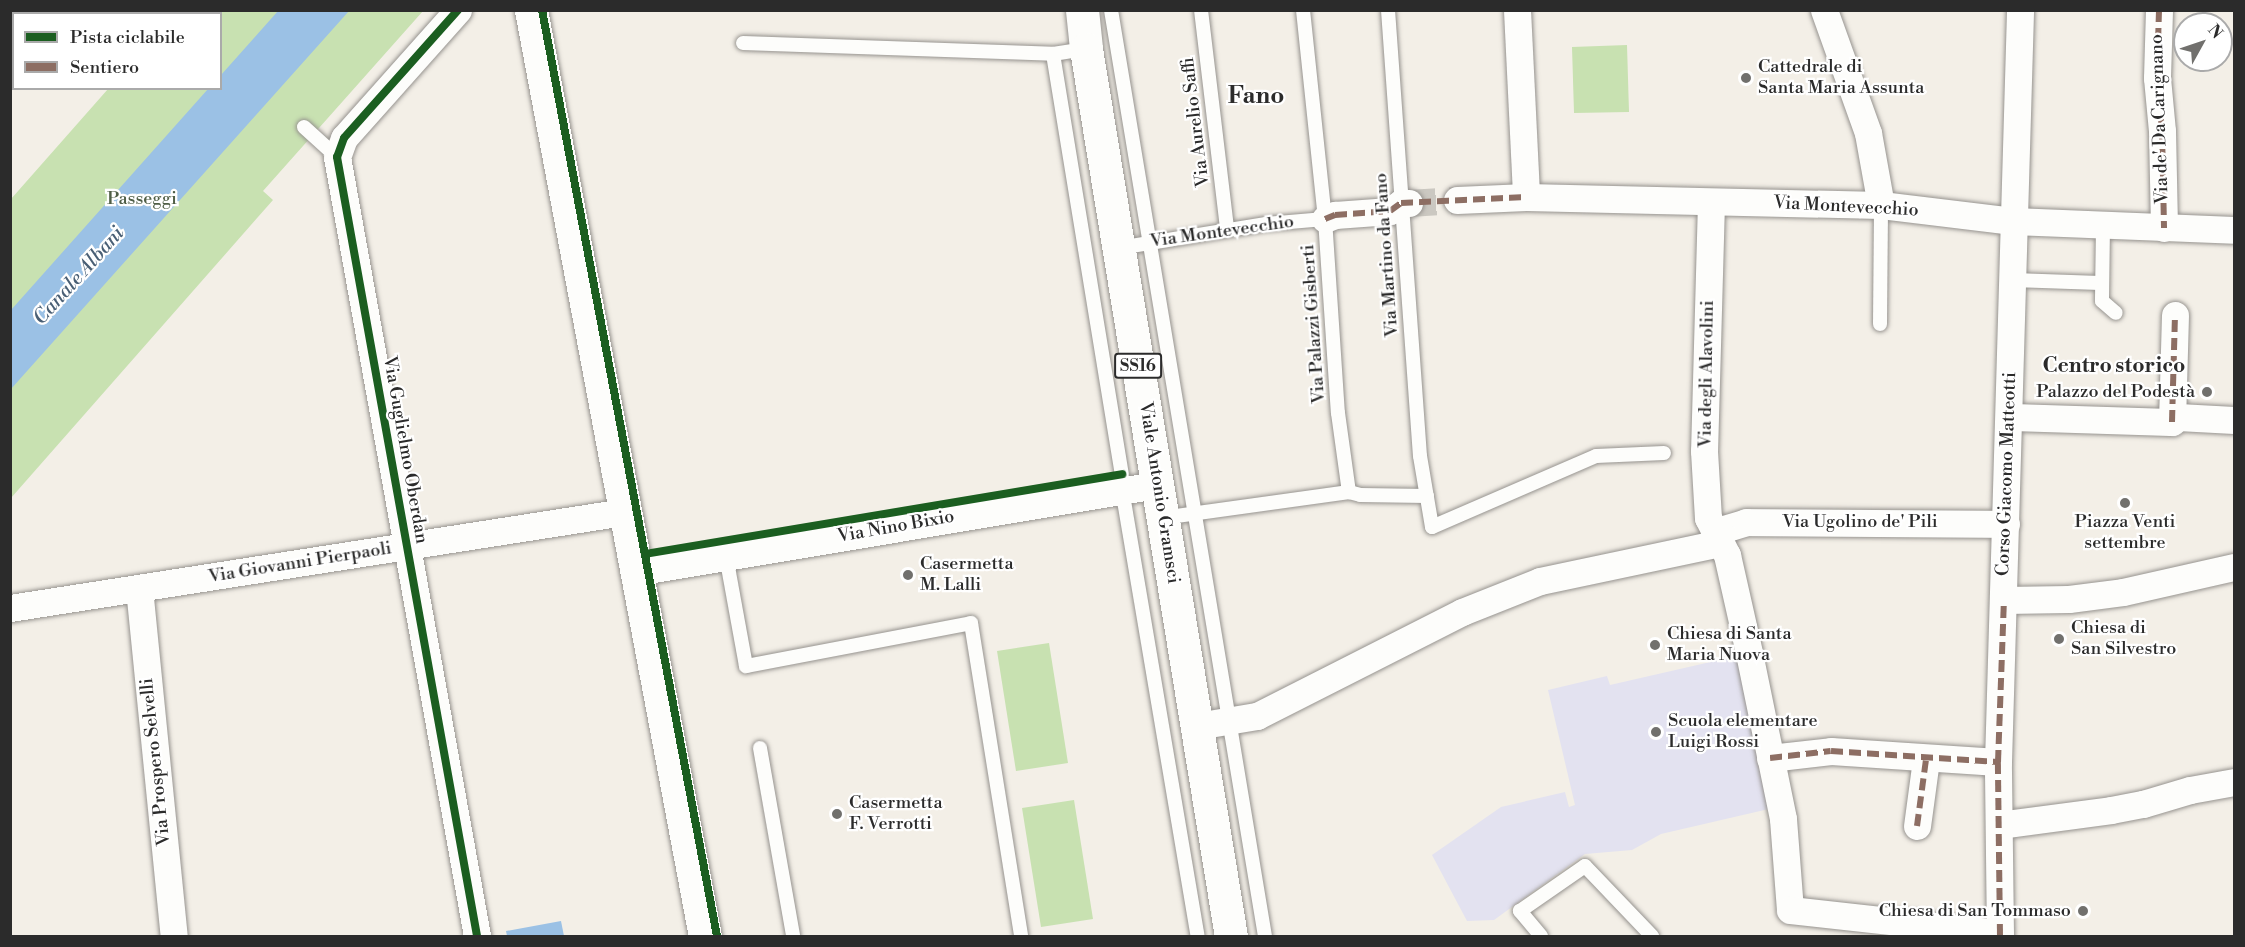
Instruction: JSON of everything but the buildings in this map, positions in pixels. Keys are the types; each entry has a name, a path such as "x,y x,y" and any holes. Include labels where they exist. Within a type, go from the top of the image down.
{"main road":[{"path":"531,10 705,936"},
{"name":"Viale Antonio Gramsci","path":"1074,10 1086,49"},
{"name":"Viale Antonio Gramsci","path":"1082,10 1104,159 1104,239 1146,414 1197,726 1186,762 1227,811 1232,936"}],"street":[{"path":"337,157 344,138 458,10"},
{"path":"1517,10 1526,197"},
{"path":"1824,10 1868,133 1881,205"},
{"name":"Corso Giacomo Matteotti","path":"2000,935 1998,762 2010,417 2013,221 2020,10"},
{"name":"Via de' Da Carignano","path":"2159,10 2157,78 2162,131 2164,228"},
{"name":"Via Guglielmo Oberdan","path":"337,157 477,936"},
{"name":"Via Montevecchio","path":"1457,200 1526,197 1881,205 2013,221 2235,231"},
{"name":"Via degli Alavolini","path":"1711,202 1699,451 1708,518 1727,555 1783,819 1790,910 2000,935"},
{"path":"1325,219 1335,215 1390,211 1405,203"},
{"path":"2172,422 2175,315"},
{"path":"2010,417 2172,422 2178,417 2235,420"},
{"name":"Via Nino Bixio","path":"636,572 1122,481 1156,484"},
{"name":"Via Giovanni Pierpaoli","path":"10,608 624,512"},
{"name":"Via Ugolino de' Pili","path":"1197,726 1257,716 1462,612 1502,595 1540,581 1717,537 1746,522 2006,524"},
{"path":"2004,600 2068,599 2123,592 2235,567"},
{"name":"Via Prospero Selvelli","path":"139,588 174,936"},
{"path":"1770,758 1831,751 1998,762"},
{"path":"1917,826 1926,759"},
{"path":"1999,825 2111,810 2143,804 2190,790 2235,782"}],"lane":[{"path":"1112,10 1230,722 1227,811 1265,936"},
{"name":"Via Aurelio Saffi","path":"1201,10 1227,230"},
{"name":"Via Palazzi Gisberti","path":"1303,10 1325,219 1338,413 1349,492"},
{"name":"Via Martino da Fano","path":"1388,10 1405,203 1420,456 1432,527 1596,456 1664,453"},
{"path":"743,43 1053,54 1086,49"},
{"path":"1053,54 1104,239 1113,419 1122,481 1186,762 1198,936"},
{"path":"304,127 337,157"},
{"path":"1104,159 1137,155"},
{"path":"1880,324 1881,205"},
{"name":"Via Montevecchio","path":"1104,239 1151,242 1227,230 1325,219"},
{"path":"2103,226 2100,283 2102,301 2116,313"},
{"path":"2013,280 2100,283"},
{"path":"1113,419 1146,414"},
{"path":"1162,518 1349,492 1360,495 1427,496"},
{"path":"726,556 746,666 916,631 971,623 1021,936"},
{"path":"760,748 793,936"},
{"path":"1541,936 1520,911 1585,866 1652,936"}],"shaded area":[{"path":"1741,655 1773,808 1661,834 1632,850 1585,854 1494,920 1467,921 1432,855 1501,807 1565,792 1569,807 1575,805 1548,690 1607,676 1610,685"}],"green space":[{"name":"Passeggi","path":"423,11 263,191 273,200 11,498 11,199 107,90 222,90 222,12 175,12"},
{"path":"1627,45 1629,112 1574,113 1572,47"},
{"path":"1049,643 1068,763 1016,771 997,651"},
{"path":"1074,800 1093,919 1041,927 1022,808"}],"water":[{"name":"Canale Albani","path":"278,11 349,11 11,389 11,310 207,90 222,90 222,74"},
{"path":"561,921 564,936 507,936 506,931"}],"tunnel":[{"path":"1409,203 1457,200"}],"marked path":[{"path":"2159,10 2157,78 2162,131 2164,228"},
{"path":"1325,219 1335,215 1390,211 1401,203 1526,197"},
{"path":"2172,422 2175,315"},
{"path":"2000,936 1998,762 2004,600"},
{"path":"1770,758 1831,751 1998,762"},
{"path":"1917,826 1926,759"}],"cycle path":[{"path":"458,10 344,138 337,157 477,936"},
{"path":"542,10 717,936"},
{"path":"645,554 1122,474"}],"place":[{"name":"Cattedrale di Santa Maria Assunta","path":"1746,78"},
{"name":"Palazzo del Podestà","path":"2207,392"},
{"name":"Piazza Venti settembre","path":"2125,503"},
{"name":"Casermetta M. Lalli","path":"908,575"},
{"name":"Chiesa di San Silvestro","path":"2059,639"},
{"name":"Chiesa di Santa Maria Nuova","path":"1655,645"},
{"name":"Scuola elementare Luigi Rossi","path":"1656,732"},
{"name":"Casermetta F. Verrotti","path":"837,814"},
{"name":"Chiesa di San Tommaso","path":"2083,911"}],"district":[{"name":"Fano","path":"1256,97"},
{"name":"Centro storico","path":"2114,366"}]}
